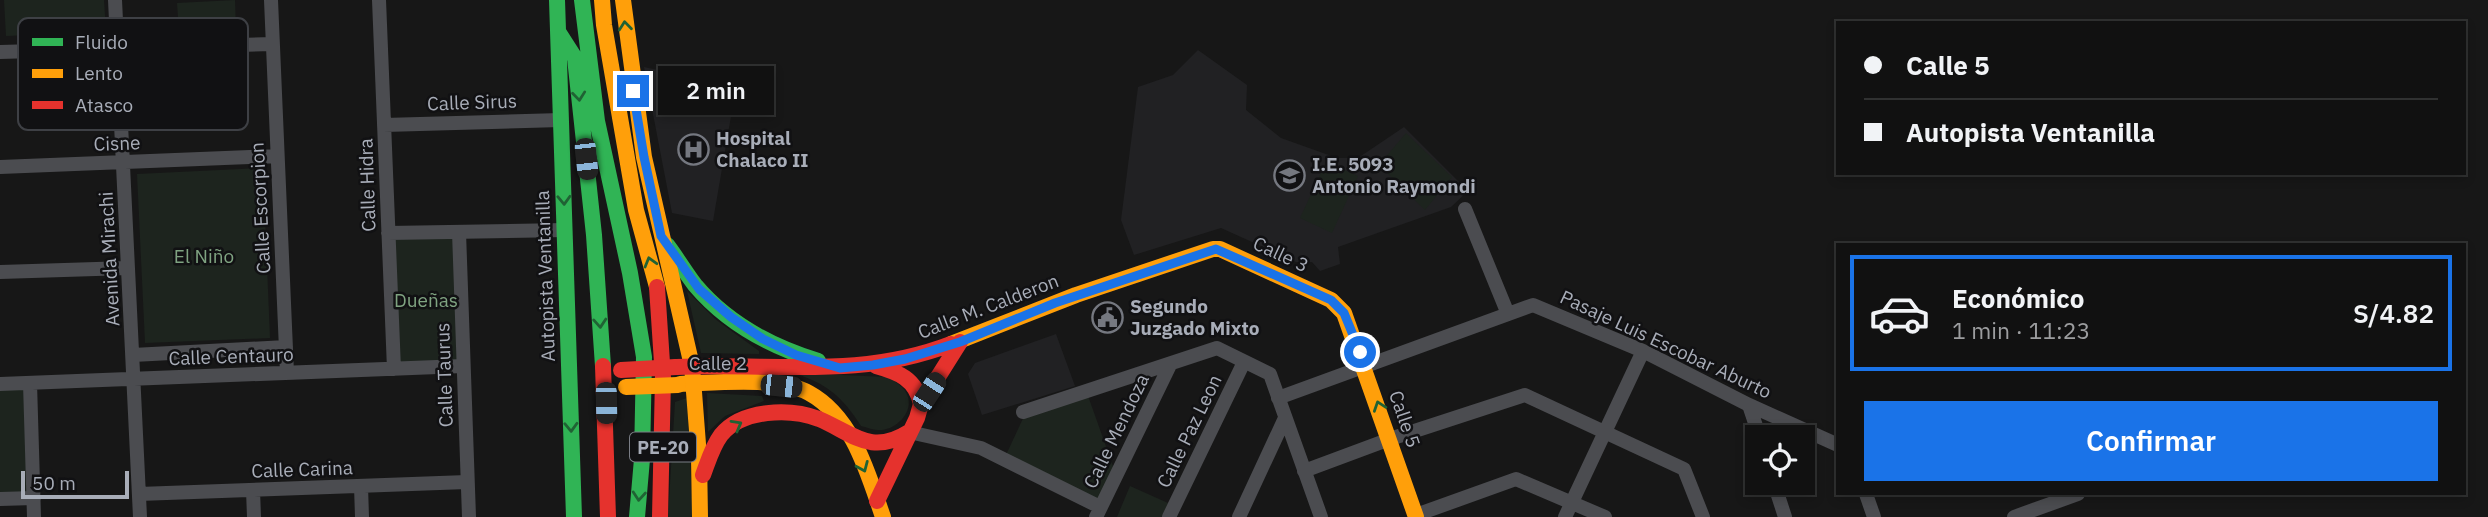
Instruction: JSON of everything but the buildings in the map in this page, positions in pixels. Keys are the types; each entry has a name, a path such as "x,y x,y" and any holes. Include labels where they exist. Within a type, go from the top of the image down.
{"main road":[{"name":"Autopista Ventanilla","path":"557,0 574,517"},
{"name":"PE-20","path":"582,0 597,121 631,274 644,357 642,459 637,517"},
{"name":"PE-20","path":"602,0 636,210 657,283 677,370 663,457 660,517"},
{"path":"623,0 636,110 661,236 677,370 686,384 700,480 701,517"},
{"name":"Autopista Ventanilla","path":"559,33 575,58 594,235 605,389 608,517"},
{"path":"661,236 699,289 731,317 763,339 796,355 840,368"},
{"name":"Calle M. Calderon","path":"604,372 840,368 905,359 960,342 1055,303 1213,249"},
{"name":"Calle 3","path":"1213,249 1220,249 1331,300"},
{"name":"Calle 5","path":"1331,300 1344,313 1418,517"},
{"path":"877,501 917,418 921,404 960,342"},
{"path":"873,365 894,371 909,380 918,391 921,404"},
{"name":"Calle 2","path":"605,389 686,384 796,388 818,399 833,412 861,460 883,517"},
{"path":"700,480 725,432 746,419 769,413 808,416 865,443 883,443 899,439 909,432"}],"street":[{"name":"Avenida Mirachi","path":"115,0 116,18"},
{"name":"Calle Escorpion","path":"271,0 287,373"},
{"name":"Calle Hidra","path":"379,0 394,369"},
{"path":"248,45 272,44"},
{"path":"0,52 18,51"},
{"name":"Calle Sirus","path":"384,125 561,120"},
{"name":"Avenida Mirachi","path":"122,130 140,517"},
{"name":"Cisne","path":"0,167 277,156"},
{"path":"1465,209 1508,314"},
{"path":"388,233 565,230"},
{"name":"Calle Taurus","path":"459,232 469,517"},
{"path":"0,272 128,268"},
{"name":"Pasaje Luis Escobar Aburto","path":"1278,398 1535,305 1643,351 1836,445"},
{"path":"132,355 286,347"},
{"path":"1023,412 1214,348 1270,374 1321,517"},
{"path":"1565,517 1643,351"},
{"name":"Calle Paz Leon","path":"1169,517 1244,362"},
{"name":"Calle Mendoza","path":"1098,512 1171,363"},
{"name":"Calle Centauro","path":"0,384 463,366"},
{"path":"30,383 34,517"},
{"path":"1304,471 1523,394 1684,470 1703,517"},
{"path":"1749,405 1756,425"},
{"path":"1239,517 1285,418"},
{"path":"909,432 981,448 1098,512"},
{"path":"1418,517 1516,479 1605,517"},
{"name":"Calle Carina","path":"139,494 467,482"},
{"path":"361,486 362,517"},
{"path":"253,490 254,517"},
{"path":"1778,495 1786,517"},
{"path":"1866,495 1874,517"},
{"path":"2014,517 2075,495"},
{"path":"0,499 34,498"}],"shaded area":[{"name":"I.E. 5093 Antonio Raymondi","path":"1198,50 1247,85 1246,110 1281,138 1337,158 1358,158 1404,127 1468,191 1451,207 1338,247 1340,264 1320,271 1312,262 1296,262 1221,228 1134,255 1121,220 1138,87 1173,75"},
{"name":"Hospital Chalaco II","path":"644,67 736,87 713,221 672,213"},
{"path":"1056,334 1075,386 982,415 968,374 975,363"}],"green space":[{"path":"4,0 104,0 105,18 18,18 18,36 6,36"},
{"path":"235,0 236,18 178,18 177,3"},
{"path":"1406,133 1452,177 1425,210 1379,165"},
{"path":"1326,162 1358,176 1332,233 1300,218"},
{"name":"El Niño","path":"263,168 270,338 145,343 137,174"},
{"name":"Dueñas","path":"459,235 463,366 393,364 388,237"},
{"path":"687,291 715,319 759,351 759,354 701,353"},
{"path":"794,373 888,377 905,390 908,409 901,420 890,428 878,430 861,426 833,392"},
{"path":"27,386 30,495 0,495 0,387"},
{"path":"707,393 762,396 764,401 725,416 708,432"},
{"path":"1087,393 1114,469 1098,503 1005,457 1026,412"},
{"path":"687,398 693,517 668,517 675,402"},
{"path":"1130,486 1168,503 1162,517 1117,517"}],"traffic: fast":[{"path":"557,0 574,517"},
{"path":"582,0 597,121 630,273 644,357 642,459 637,517"},
{"path":"559,33 575,58 594,235 603,366"},
{"path":"667,245 695,285 721,311 767,341 818,361"}],"traffic: slow":[{"path":"602,0 636,210 657,287"},
{"path":"623,0 644,157 692,366 699,457 700,517"},
{"path":"951,344 1076,295 1213,249 1220,249 1331,300 1344,313 1416,517"},
{"path":"680,384 764,382 809,393 824,403 848,431 865,465 883,517"},
{"path":"626,387 678,385"}],"traffic: jam":[{"path":"657,287 663,378 660,517"},
{"path":"877,501 917,418 921,404 960,342"},
{"path":"676,367 848,366 916,355 951,344"},
{"path":"603,366 608,517"},
{"path":"876,366 905,378 915,388 921,404"},
{"path":"621,370 676,367"},
{"path":"703,475 721,435 730,426 767,413 807,415 873,442 896,439 909,432"}],"place":[{"name":"Hospital Chalaco II","path":"693,149"},
{"name":"I.E. 5093 Antonio Raymondi","path":"1289,175"},
{"name":"Segundo Juzgado Mixto","path":"1107,317"}],"route":[{"path":"633,91 661,236 699,289 731,317 763,339 796,355 840,368 905,359 960,342 1055,303 1213,249 1220,249 1331,300 1344,313 1360,352"}]}
